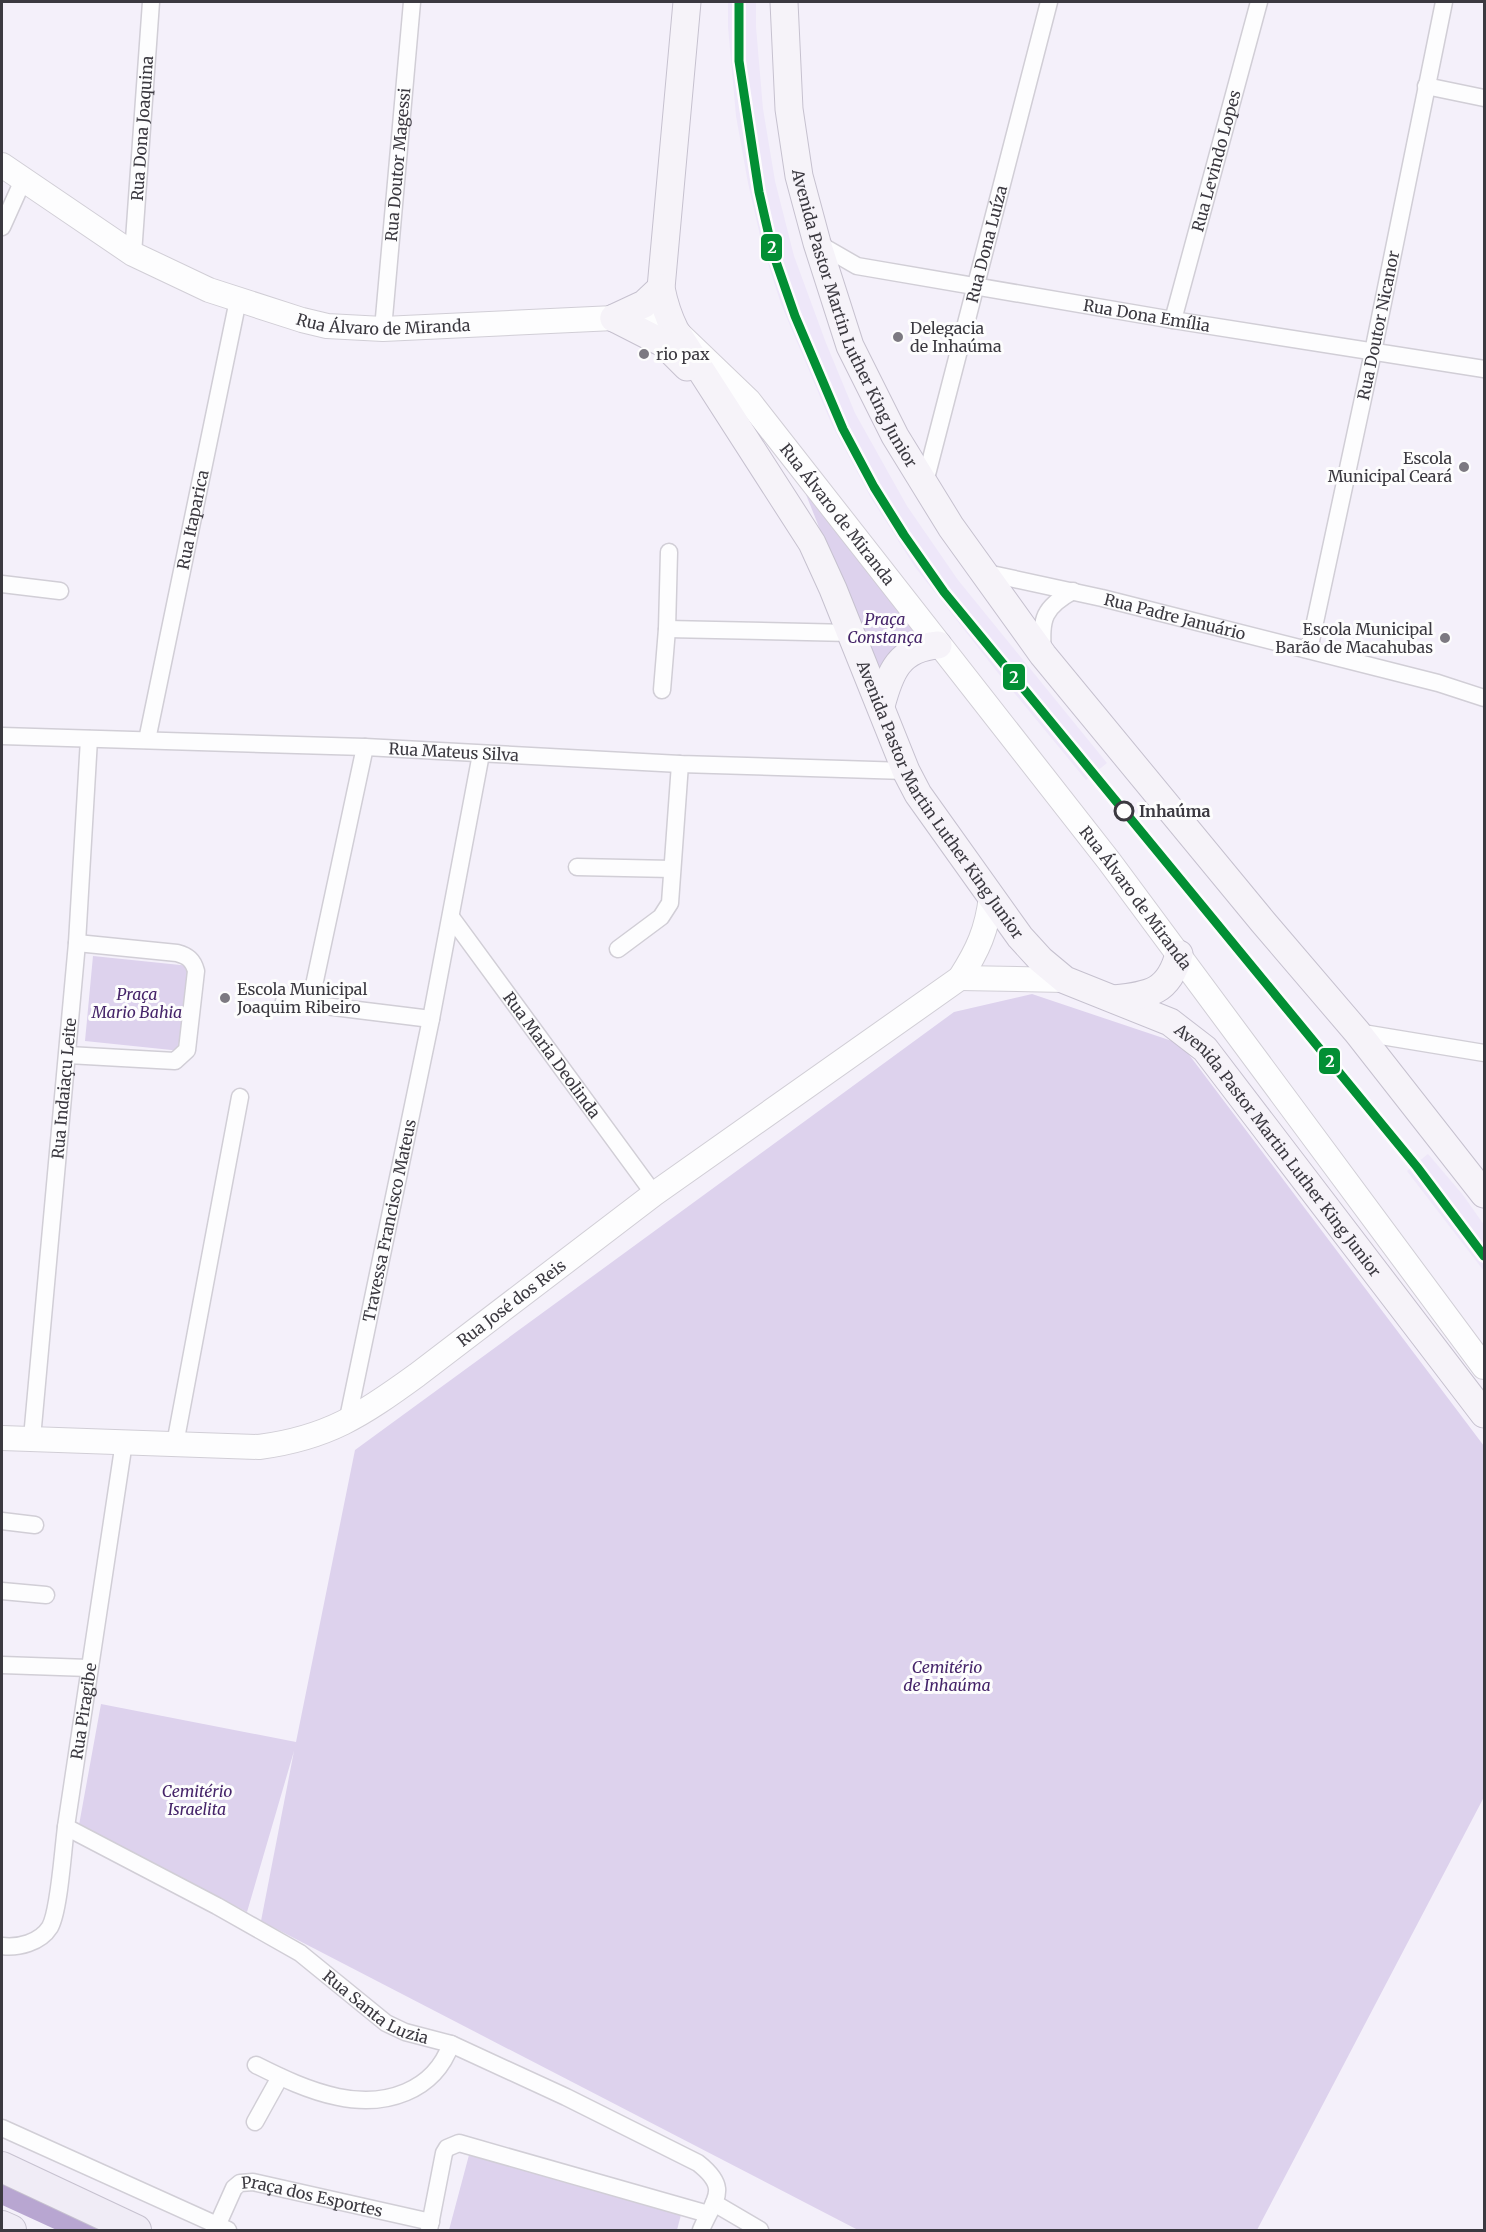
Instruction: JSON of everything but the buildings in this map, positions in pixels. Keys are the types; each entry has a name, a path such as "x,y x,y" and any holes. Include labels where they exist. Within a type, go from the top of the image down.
{"highway":[{"path":"2,2167 136,2230"},
{"path":"2,2226 11,2230"}],"main road":[{"name":"Avenida Pastor Martin Luther King Junior","path":"687,2 661,288 667,315 812,543 906,771 918,794 1020,937 1041,960 1065,980 1170,1022 1205,1049 1485,1414"},
{"name":"Avenida Pastor Martin Luther King Junior","path":"784,2 789,109 799,176 816,243 850,346 895,436 924,486 981,572 1043,655 1263,922 1358,1032 1485,1194"},
{"path":"614,318 644,304 661,288"},
{"path":"614,318 663,343 723,404"},
{"path":"881,706 888,681 896,666 909,653 922,646 938,645"},
{"path":"1113,1000 1142,996 1157,990 1174,971 1179,954"}],"street":[{"name":"Rua Dona Joaquina","path":"133,254 151,2"},
{"name":"Rua Doutor Magessi","path":"383,329 412,2"},
{"name":"Rua Dona Luíza","path":"924,486 1049,2"},
{"name":"Rua Levindo Lopes","path":"1173,320 1259,2"},
{"name":"Rua Doutor Nicanor","path":"1309,650 1373,352 1444,2"},
{"path":"1426,86 1485,98"},
{"name":"Rua Álvaro de Miranda","path":"2,165 133,254 209,290 327,326 383,329 614,318 644,320 675,330 749,401 1179,954 1485,1367"},
{"path":"2,227 24,178"},
{"name":"Rua Dona Emília","path":"816,243 857,266 1173,320 1485,369"},
{"name":"Rua Itaparica","path":"147,740 238,300"},
{"path":"662,690 667,628 669,552"},
{"name":"Rua Padre Januário","path":"981,572 1073,591 1309,650 1438,683 1485,698"},
{"path":"2,584 60,591"},
{"path":"1043,655 1042,625 1045,615 1058,599 1073,591"},
{"path":"667,628 851,633"},
{"name":"Rua Mateus Silva","path":"2,736 365,747 680,764 906,771"},
{"name":"Rua Indaiaçu Leite","path":"32,1438 68,1055 89,739"},
{"path":"310,1004 365,747"},
{"name":"Travessa Francisco Mateus","path":"347,1423 431,1019 481,754"},
{"path":"618,949 661,917 670,903 680,764"},
{"path":"577,867 672,869"},
{"name":"Rua José dos Reis","path":"2,1438 259,1447 288,1443 347,1423 417,1375 654,1194 960,978 978,951 984,934 991,897"},
{"name":"Rua Maria Deolinda","path":"451,918 654,1194"},
{"path":"68,1055 175,1061 187,1050 196,971 194,963 187,956 177,953 77,943"},
{"path":"960,978 1065,980"},
{"path":"284,1001 431,1019"},
{"path":"1358,1032 1485,1053"},
{"path":"175,1444 240,1097"},
{"name":"Rua Piragibe","path":"2,1946 10,1947 30,1943 42,1936 50,1927 56,1908 66,1827 124,1442"},
{"path":"2,1521 35,1525"},
{"path":"2,1591 46,1594"},
{"path":"2,1665 90,1668"},
{"name":"Rua Santa Luzia","path":"66,1827 217,1906 300,1953 386,2023 405,2032 451,2044 566,2097 698,2163 710,2172 716,2181 718,2190 711,2208"},
{"path":"256,2065 313,2090 339,2097 361,2099 389,2097 409,2093 425,2081 438,2069 447,2056 451,2044"},
{"path":"255,2122 280,2077"},
{"path":"2,2128 222,2228"},
{"name":"Praça dos Esportes","path":"222,2228 234,2188 240,2183 253,2182 430,2226 444,2153 447,2148 459,2143 711,2208"},
{"path":"701,2230 711,2208 760,2230"}],"shaded area":[{"path":"728,2 756,2 763,109 775,181 794,256 855,413 907,506 958,580 1107,763 1086,780 915,567 871,498 832,425 781,304 762,244 736,116"},
{"path":"1428,1154 1463,1195 1484,1225 1484,1271 1407,1171"}],"green space":[{"name":"Praça Constança","path":"801,482 921,636 878,675"},
{"name":"Praça Mario Bahia","path":"93,956 190,966 181,1051 85,1041"},
{"name":"Cemitério de Inhaúma","path":"1032,994 1181,1044 1484,1446 1484,1797 1257,2230 858,2230 261,1921 294,1751 247,1912 79,1825 101,1704 296,1742 355,1450 954,1012"},
{"path":"469,2155 682,2211 677,2230 449,2230"}],"waterway":[{"path":"2,2190 89,2230"}],"transit line":[{"name":"2","path":"739,2 739,61 759,192 773,253 795,316 843,429 874,487 944,592 1417,1167 1484,1256"}],"place":[{"name":"Delegacia de Inhaúma","path":"898,337"},
{"name":"rio pax","path":"644,354"},
{"name":"Escola Municipal Ceará","path":"1464,467"},
{"name":"Escola Municipal Barão de Macahubas","path":"1445,638"},
{"name":"Inhaúma","path":"1124,811"},
{"name":"Escola Municipal Joaquim Ribeiro","path":"225,998"}],"park label":[{"name":"Cemitério Israelita","path":"197,1800"}]}
